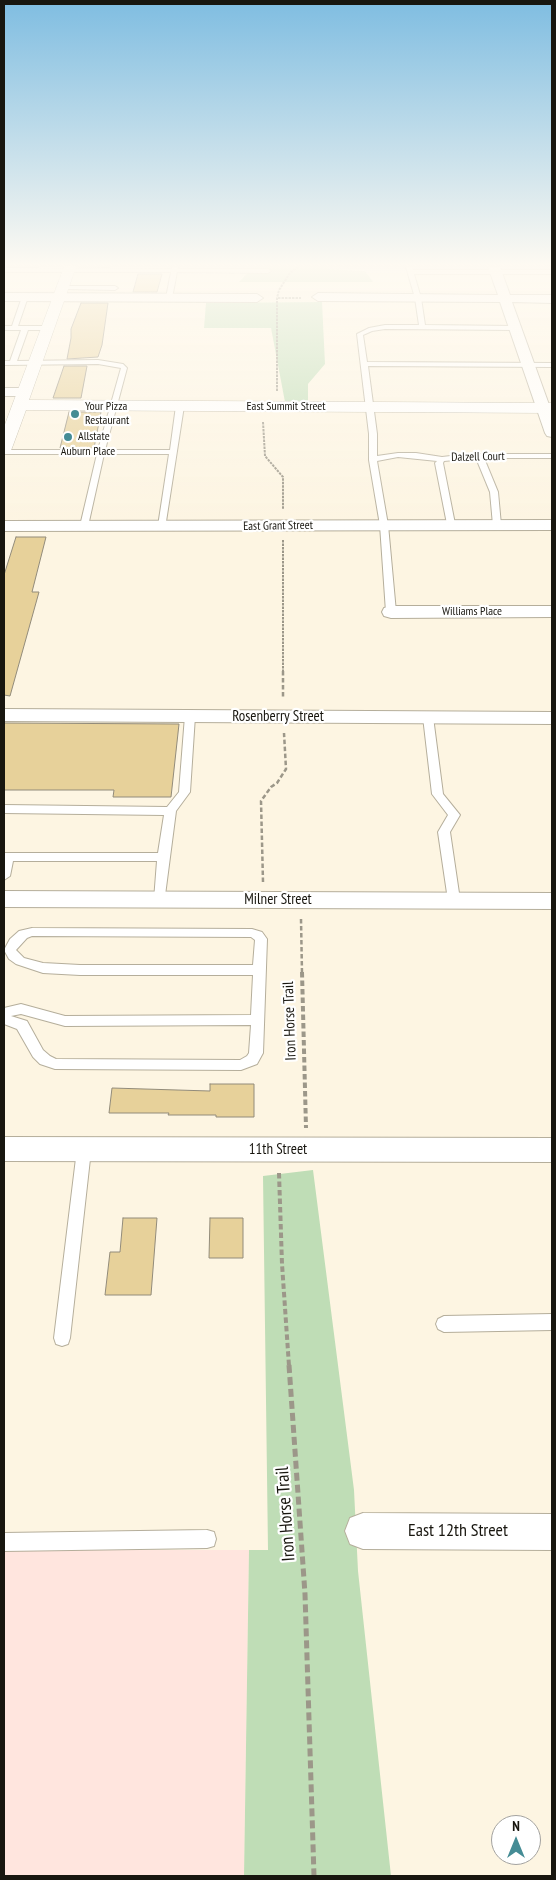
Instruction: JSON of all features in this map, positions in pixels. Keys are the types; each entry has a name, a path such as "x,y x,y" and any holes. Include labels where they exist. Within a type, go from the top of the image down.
{"street":[{"path":"5,443 16,407 38,355"},
{"path":"526,355 547,408 552,433"},
{"path":"4,392 16,407"},
{"name":"East Summit Street","path":"16,407 547,408"},
{"name":"East Grant Street","path":"4,526 552,525"},
{"name":"Williams Place","path":"391,612 552,612"},
{"name":"Rosenberry Street","path":"4,715 552,719"},
{"name":"Milner Street","path":"4,900 552,901"},
{"name":"11th Street","path":"4,1149 552,1150"},
{"name":"East 12th Street","path":"363,1531 552,1532"}],"lane":[{"path":"13,363 16,355"},
{"path":"362,355 373,434 373,460 384,525 391,612"},
{"path":"4,363 98,362 121,364 124,368 101,452 84,526"},
{"path":"363,364 552,365"},
{"path":"162,526 180,406"},
{"name":"Auburn Place","path":"5,443 101,452 173,452"},
{"path":"373,460 384,456 398,455 442,458"},
{"path":"478,456 494,492 498,525"},
{"name":"Dalzell Court","path":"451,524 439,462 442,458 552,456"},
{"path":"160,900 163,857 170,811 184,792 190,716"},
{"path":"428,717 438,794 454,815 444,832 454,900"},
{"path":"4,809 170,811"},
{"path":"4,876 6,857 163,857"},
{"path":"4,1019 22,1025 38,1053 44,1060 55,1064 241,1065 252,1060 256,1053 261,938 252,933 32,932 23,934 14,942 10,950 13,956 20,961 43,968 80,970 259,970"},
{"path":"4,1013 21,1009 65,1021 257,1020"},
{"path":"62,1338 84,1150"},
{"path":"444,1324 552,1322"},
{"path":"4,1542 207,1539"}],"path":[{"path":"273,355 265,456 284,477 283,526"},
{"name":"Iron Horse Trail","path":"282,900 301,915 301,983 292,1150 282,1264 305,1594 314,1876"}],"shaded area":[{"path":"4,1550 249,1550 244,1876 4,1876"}],"green space":[{"path":"276,355 325,355 325,364 308,384 308,402 285,402"},
{"path":"313,1170 354,1490 358,1571 391,1876 244,1876 249,1550 268,1550 263,1176"}],"building":[{"path":"68,355 99,355 98,357 67,359"},
{"path":"64,366 87,366 81,398 53,398"},
{"path":"69,412 101,412 94,448 60,448"},
{"path":"16,537 46,537 32,592 39,592 10,696 4,695 4,575"},
{"path":"4,723 179,724 171,797 113,797 114,790 4,790"},
{"path":"210,1084 254,1084 254,1117 168,1115 169,1113 109,1113 112,1088 210,1091"},
{"path":"123,1218 157,1218 151,1295 105,1295 110,1252 120,1252"},
{"path":"210,1218 243,1218 243,1258 209,1258"}],"place":[{"name":"Your Pizza Restaurant","path":"75,414"},
{"name":"Allstate","path":"68,437"}]}
